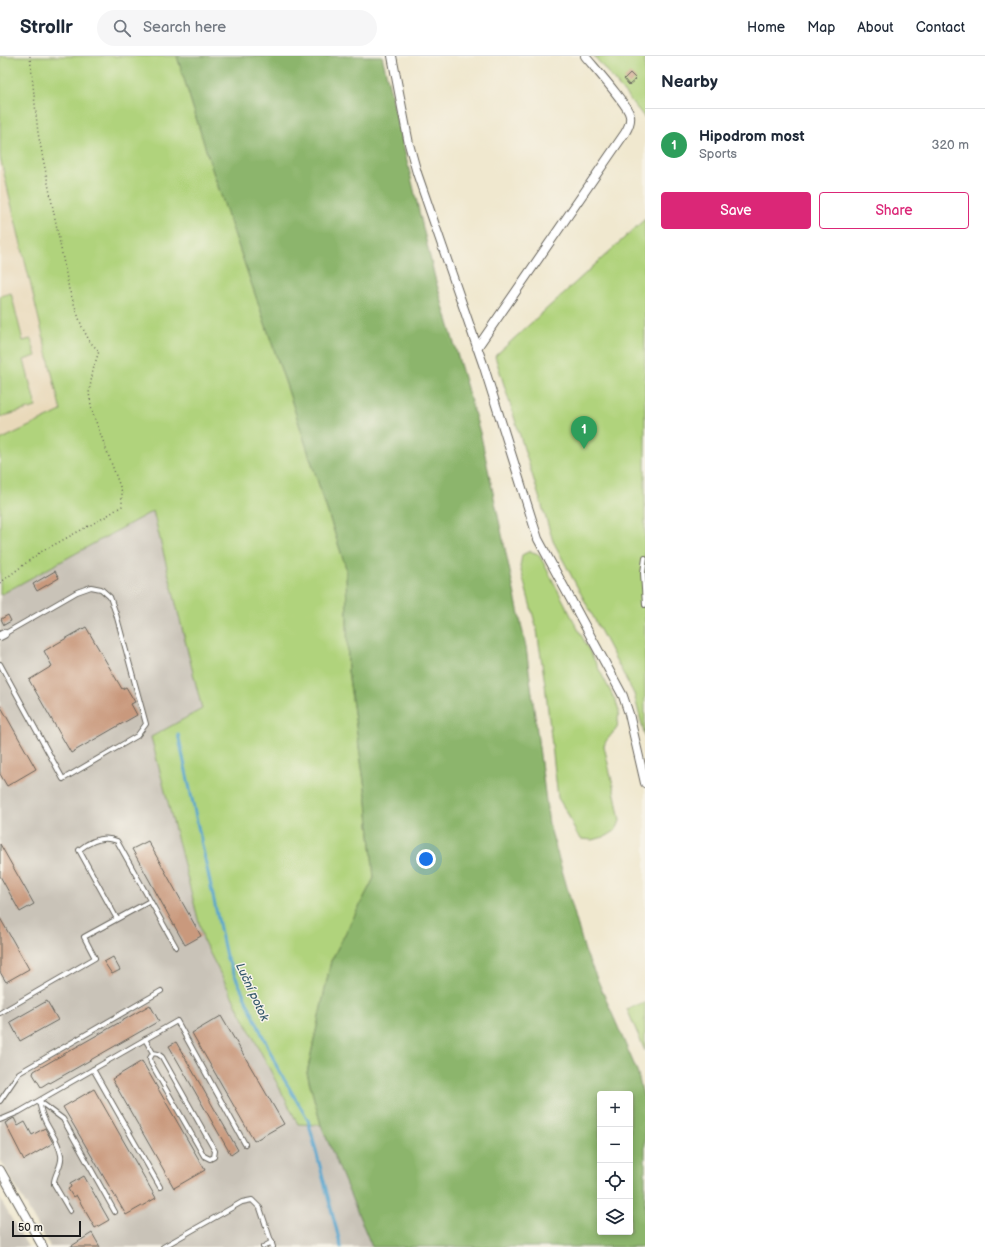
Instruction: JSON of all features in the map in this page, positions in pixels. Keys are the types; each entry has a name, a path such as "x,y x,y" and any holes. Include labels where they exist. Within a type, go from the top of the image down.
{"street":[{"path":"392,56 409,144 417,173 477,348 538,539 623,696 629,714 645,783"},
{"path":"477,348 620,140 630,123 630,114 624,104 585,56"},
{"path":"0,1170 43,1247"}],"lane":[{"path":"645,558 643,573 645,605"},
{"path":"0,664 63,778 137,736 146,724 116,614 110,597 101,589 91,587 77,592 2,635"},
{"path":"117,919 80,850 86,844 97,840 110,838 117,841 176,947"},
{"path":"0,1013 95,958 84,937 150,901"},
{"path":"0,1101 19,1073 161,991"},
{"path":"0,1120 19,1112 177,1021 246,1144"},
{"path":"145,1040 153,1053 162,1057 215,1151 214,1157 210,1159 204,1156 151,1063 150,1058 153,1053"},
{"path":"93,1069 160,1187"},
{"path":"38,1101 43,1116 58,1142 62,1161 54,1180 54,1184 70,1211"},
{"path":"38,1101 63,1119 115,1212"},
{"path":"163,1247 242,1202 252,1200 260,1208 272,1245 263,1247"}],"path":[{"path":"0,583 39,553 122,506 122,492 92,411 89,393 93,370 99,351 90,342 82,327 69,289 38,133 30,56"}],"shaded area":[{"path":"0,157 61,411 0,440"},
{"path":"153,510 202,709 298,1124 321,1125 372,1247 50,1247 0,1159 0,595"},
{"path":"0,1199 28,1247 0,1247"}],"green space":[{"path":"0,56 177,56 211,166 288,390 346,568 348,671 367,802 374,878 331,961 307,1073 321,1125 298,1124 204,942 151,737 202,709 153,511 0,595 0,440 61,411 0,157"},
{"path":"177,56 382,56 435,278 481,436 526,647 549,824 585,951 637,1071 645,1103 645,1247 372,1247 321,1125 307,1073 331,961 374,878 367,802 348,671 346,568 288,390 211,166"},
{"path":"594,56 645,56 645,118"},
{"path":"645,219 645,737 634,694 553,541 495,356"},
{"path":"11,293 23,341 31,339 36,356 24,360 36,407 0,417 0,296"},
{"path":"530,551 538,554 542,560 616,702 619,711 617,728 606,741 604,746 620,821 615,831 607,836 593,840 581,839 576,833 568,814 558,798 545,684 537,630 520,567 522,555"},
{"path":"645,1002 645,1051 627,1009"}],"building":[{"path":"630,73 636,79 629,85 624,79"},
{"path":"55,571 59,578 37,591 33,584"},
{"path":"8,615 11,621 4,625 1,619"},
{"path":"86,627 122,689 126,687 135,702 131,704 137,715 71,753 29,680 52,666 44,651"},
{"path":"0,705 36,769 7,786 0,774"},
{"path":"148,841 201,936 185,945 132,849"},
{"path":"0,844 34,904 20,912 0,876"},
{"path":"0,918 29,969 6,982 0,972"},
{"path":"113,957 120,970 112,974 104,962"},
{"path":"47,1001 58,1020 20,1041 10,1022"},
{"path":"150,1005 159,1021 41,1087 33,1074 34,1071"},
{"path":"221,1016 284,1124 254,1141 192,1033"},
{"path":"176,1042 238,1150 231,1155 169,1046"},
{"path":"142,1061 205,1170 174,1188 112,1079"},
{"path":"94,1089 156,1198 126,1215 63,1107"},
{"path":"14,1118 18,1126 25,1122 32,1135 45,1128 53,1143 24,1160 5,1123"},
{"path":"84,1176 109,1220 95,1228 76,1195 73,1197 68,1189 71,1187 70,1184"},
{"path":"92,1233 100,1247 70,1247"}],"waterway":[{"name":"Luční potok","path":"178,734 226,956 278,1069 308,1120 341,1247"}],"place":[{"name":"Hipodrom most","path":"584,449"}]}
